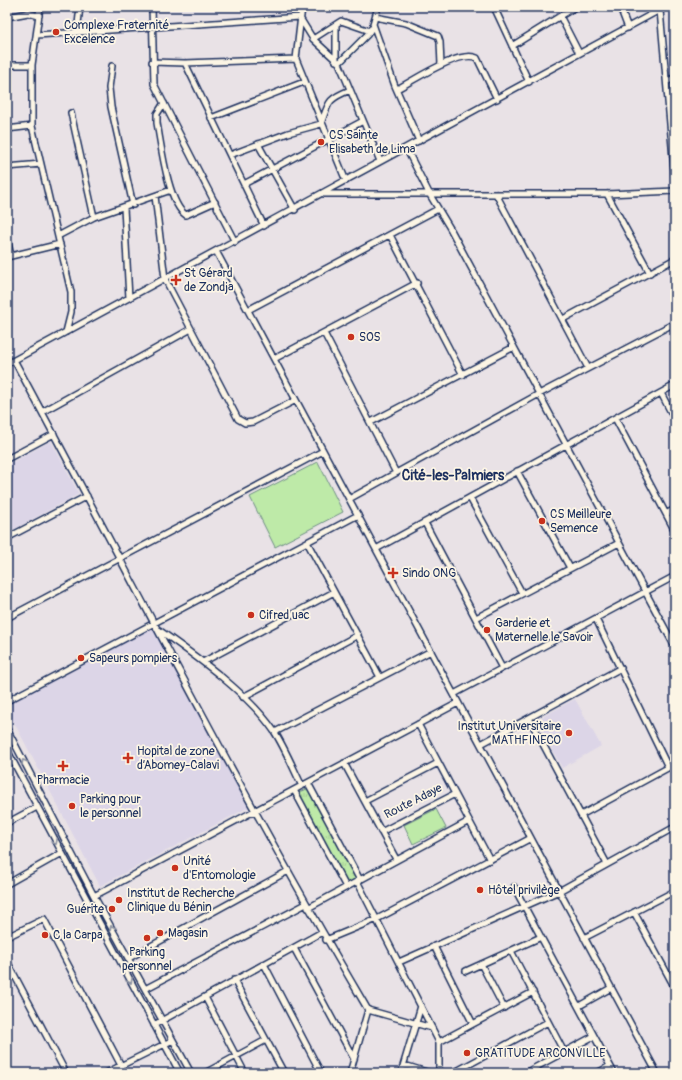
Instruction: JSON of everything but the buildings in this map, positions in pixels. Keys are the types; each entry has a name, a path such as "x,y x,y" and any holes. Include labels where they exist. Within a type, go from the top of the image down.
{"street":[{"path":"40,7 32,65 32,126 71,292 71,312 66,332"},
{"path":"77,32 80,7"},
{"path":"152,7 153,80 235,242"},
{"path":"302,7 296,59 321,124 346,181"},
{"path":"337,62 370,31 378,7"},
{"path":"494,7 529,82"},
{"path":"512,46 575,7"},
{"path":"620,7 628,28"},
{"path":"7,364 295,210 380,161 529,82 663,8 675,180"},
{"path":"7,17 28,13 39,16"},
{"path":"560,16 579,54"},
{"path":"37,35 300,17"},
{"path":"300,17 312,39 337,62 380,161"},
{"path":"375,18 406,23 438,36 440,42 441,65"},
{"path":"312,39 344,21 370,31"},
{"path":"373,24 397,90 419,141"},
{"path":"336,25 337,62"},
{"path":"397,90 418,76 441,65 468,56 477,58 497,99"},
{"path":"152,62 185,63 296,59"},
{"path":"185,63 264,226"},
{"path":"7,65 32,65"},
{"path":"112,66 109,88 111,107 133,205"},
{"path":"667,82 675,77"},
{"path":"212,118 304,82"},
{"path":"321,124 327,107 333,97 350,90"},
{"path":"164,103 157,114 157,123 171,190 182,212 186,215 215,202"},
{"path":"71,113 94,217"},
{"path":"244,184 363,121"},
{"path":"230,155 288,133 321,124"},
{"path":"7,128 32,126"},
{"path":"258,144 295,210"},
{"path":"406,148 645,592 672,637 675,648"},
{"path":"7,167 41,164"},
{"path":"58,236 94,217 133,205 171,190"},
{"path":"323,194 607,194 675,191"},
{"path":"496,194 588,368"},
{"path":"607,194 650,273"},
{"path":"155,196 165,279 238,419 245,423 253,422 296,400"},
{"path":"124,208 129,298"},
{"path":"248,310 438,209"},
{"path":"390,235 417,283 463,375"},
{"path":"7,238 9,256 60,244"},
{"path":"216,251 657,1073"},
{"path":"563,319 675,259"},
{"path":"274,360 417,283"},
{"path":"349,499 539,394 675,323"},
{"path":"42,412 191,329"},
{"path":"324,333 396,473"},
{"path":"371,422 514,347"},
{"path":"14,360 255,811 326,940 368,1010 432,1028"},
{"path":"376,549 675,385"},
{"path":"661,393 675,420"},
{"path":"615,418 675,531"},
{"path":"7,459 54,434"},
{"path":"7,618 324,451"},
{"path":"517,472 570,568"},
{"path":"7,538 87,496"},
{"path":"470,498 522,593"},
{"path":"666,514 675,509"},
{"path":"7,701 358,515"},
{"path":"424,523 502,668"},
{"path":"307,542 380,677"},
{"path":"476,618 619,543"},
{"path":"454,694 675,576"},
{"path":"203,662 334,592"},
{"path":"596,619 668,767"},
{"path":"158,630 203,662 258,711 275,732 302,786"},
{"path":"243,697 358,635"},
{"path":"275,732 430,651"},
{"path":"480,744 621,668"},
{"path":"94,896 458,703"},
{"path":"529,718 607,864"},
{"path":"418,724 490,860"},
{"path":"7,729 94,896 191,1073"},
{"path":"7,750 180,1073"},
{"path":"344,763 382,830 396,860"},
{"path":"365,801 438,763"},
{"path":"581,815 675,764"},
{"path":"308,782 439,1042 438,1073"},
{"path":"294,790 346,887"},
{"path":"382,830 454,793"},
{"path":"7,823 37,807"},
{"path":"145,989 346,887 470,821"},
{"path":"399,962 559,891 675,827"},
{"path":"326,940 377,919 531,838"},
{"path":"7,884 62,853"},
{"path":"129,958 288,871"},
{"path":"514,887 614,1073"},
{"path":"584,938 675,891"},
{"path":"634,912 675,988"},
{"path":"7,937 44,919 125,1073"},
{"path":"154,1025 322,932"},
{"path":"466,971 541,937"},
{"path":"434,946 473,1024"},
{"path":"294,948 354,1059"},
{"path":"511,950 564,1052"},
{"path":"7,961 66,1073"},
{"path":"264,964 321,1073"},
{"path":"481,964 504,1008"},
{"path":"234,980 284,1073"},
{"path":"579,1006 611,988"},
{"path":"439,1042 532,992"},
{"path":"205,997 245,1073"},
{"path":"401,1073 421,1006"},
{"path":"350,1073 368,1010"},
{"path":"453,1073 548,1022"},
{"path":"525,1073 594,1036"},
{"path":"106,1073 173,1040"},
{"path":"205,1073 266,1040"},
{"path":"404,1065 430,1073"},
{"path":"597,1073 610,1066"}],"shaded area":[{"path":"51,441 79,494 7,533 7,465"},
{"name":"Hopital de zone d’Abomey-Calavi","path":"154,626 249,807 100,886 7,709 7,704"},
{"name":"Institut Universitaire MATHFINECO","path":"575,699 601,746 562,768 537,720"}],"green space":[{"path":"318,462 343,512 275,547 250,497"},
{"path":"309,788 357,878 346,884 298,793"},
{"path":"436,809 446,828 413,844 404,825"}],"place":[{"name":"Complexe Fraternité Excelence","path":"56,32"},
{"name":"CS Sainte Elisabeth de Lima","path":"321,142"},
{"name":"St Gérard de Zondja","path":"176,280"},
{"name":"SOS","path":"351,337"},
{"name":"CS Meilleure Semence","path":"542,521"},
{"name":"Sindo ONG","path":"393,573"},
{"name":"Cifred uac","path":"251,615"},
{"name":"Garderie et Maternelle le Savoir","path":"487,630"},
{"name":"Sapeurs pompiers","path":"81,658"},
{"name":"Institut Universitaire MATHFINECO","path":"569,733"},
{"name":"Hopital de zone d’Abomey-Calavi","path":"128,758"},
{"name":"Pharmacie","path":"63,766"},
{"name":"Parking pour le personnel","path":"72,806"},
{"name":"Unité d'Entomologie","path":"175,868"},
{"name":"Hôtel privilège","path":"480,890"},
{"name":"Institut de Recherche Clinique du Bénin","path":"119,900"},
{"name":"Guérite","path":"112,909"},
{"name":"Magasin","path":"160,933"},
{"name":"C la Carpa","path":"45,935"},
{"name":"Parking personnel","path":"147,938"},
{"name":"GRATITUDE ARCONVILLE","path":"467,1053"}],"district":[{"name":"Cité-les-Palmiers","path":"453,475"}]}
